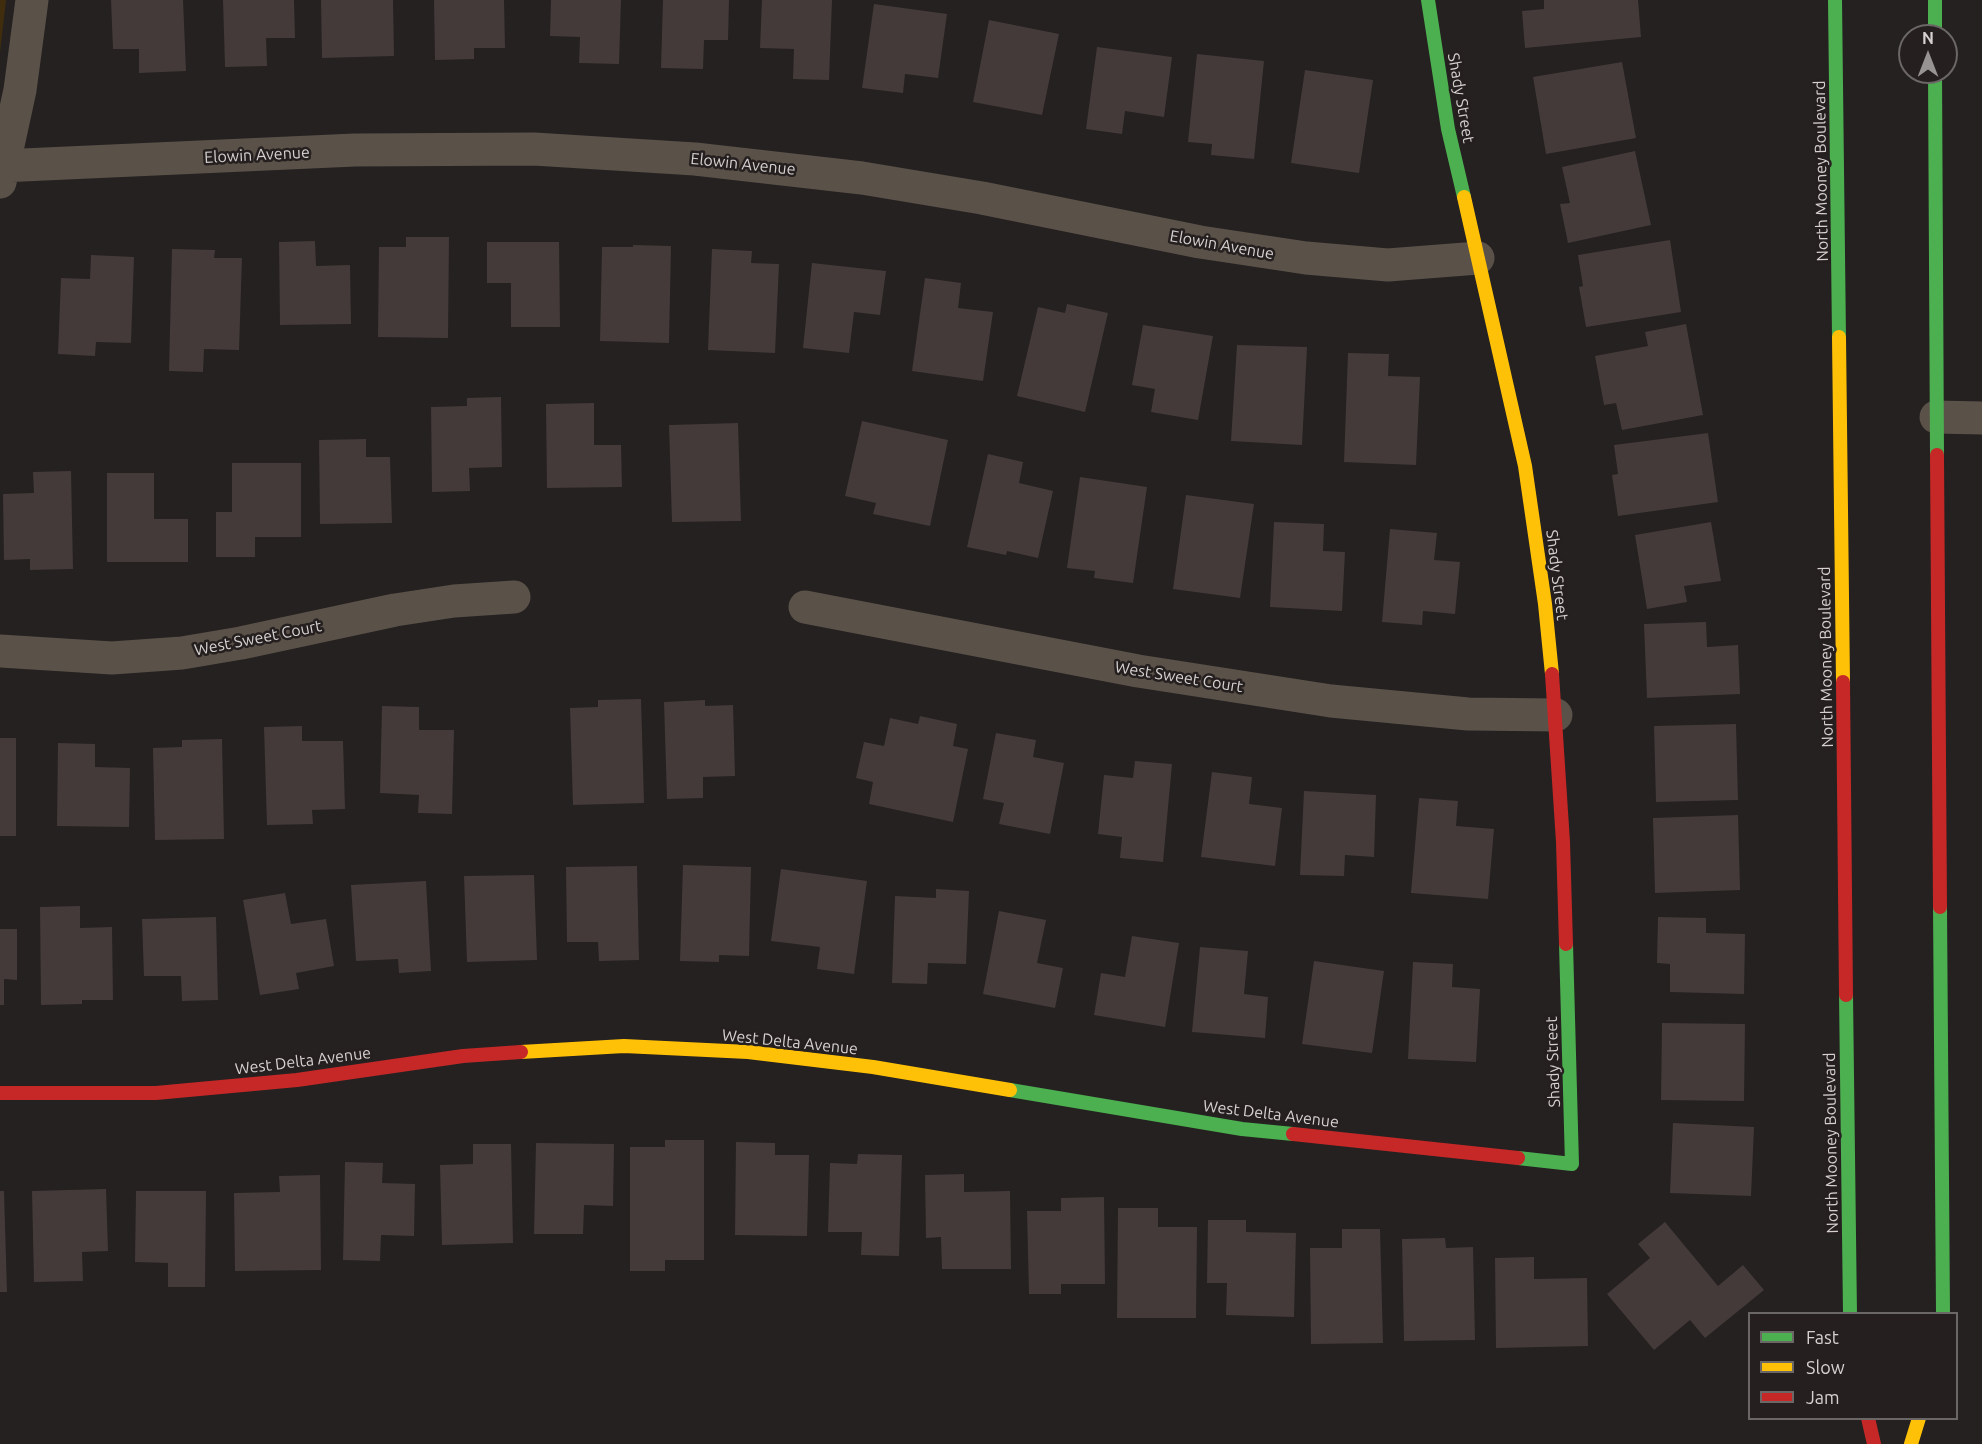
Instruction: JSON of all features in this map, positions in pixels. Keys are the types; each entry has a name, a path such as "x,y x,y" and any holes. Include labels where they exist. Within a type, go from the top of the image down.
{"street":[{"path":"1,171 20,90 32,0"},
{"name":"Shady Street","path":"1428,0 1448,129 1526,466 1545,604 1556,715 1572,1164"},
{"name":"North Mooney Boulevard","path":"1835,0 1850,1312"},
{"path":"1935,0 1935,24"},
{"path":"1935,84 1942,1312"},
{"name":"Elowin Avenue","path":"1,171 355,150 534,149 695,159 862,178 982,198 1200,242 1306,258 1388,265 1478,258"},
{"path":"1936,417 1982,418"},
{"name":"West Sweet Court","path":"0,651 112,658 182,653 241,643 395,610 454,601 514,597"},
{"name":"West Sweet Court","path":"805,607 1138,671 1331,701 1468,714 1556,715"},
{"name":"West Delta Avenue","path":"0,1093 156,1093 297,1080 463,1056 624,1046 748,1052 873,1067 1242,1129 1572,1164"},
{"path":"1868,1420 1874,1444"},
{"path":"1911,1444 1919,1420"}],"shaded area":[{"path":"0,0 6,0 0,53"}],"building":[{"path":"111,0 183,0 186,71 139,73 139,49 113,49"},
{"path":"223,0 294,0 295,38 266,38 267,66 225,67"},
{"path":"321,0 393,0 394,56 322,58"},
{"path":"434,0 504,0 505,48 474,48 474,59 435,60"},
{"path":"551,0 621,0 619,64 579,63 580,37 550,36"},
{"path":"663,0 729,0 728,40 704,40 703,69 661,68"},
{"path":"762,0 832,0 829,80 793,79 794,49 760,48"},
{"path":"1544,0 1638,0 1641,37 1525,48 1522,11 1544,9"},
{"path":"874,4 947,14 938,78 905,74 903,93 862,88"},
{"path":"989,20 1059,34 1042,115 973,102"},
{"path":"1097,47 1172,57 1164,117 1125,111 1122,134 1086,129"},
{"path":"1197,54 1264,61 1254,159 1211,155 1212,144 1188,142"},
{"path":"1622,62 1636,138 1546,154 1533,77"},
{"path":"1305,70 1373,80 1359,173 1291,163"},
{"path":"1635,151 1651,225 1568,243 1560,204 1570,203 1562,167"},
{"path":"406,237 449,237 448,338 378,337 379,247 406,247"},
{"path":"1670,240 1681,312 1586,327 1579,287 1583,286 1578,255"},
{"path":"315,241 316,266 350,265 351,324 280,325 279,242"},
{"path":"487,242 559,242 560,327 511,327 511,283 487,283"},
{"path":"633,245 671,246 669,343 600,341 602,247 633,247"},
{"path":"172,249 215,250 214,258 242,258 239,350 204,349 203,372 169,371"},
{"path":"712,249 752,251 751,263 779,264 775,353 708,350"},
{"path":"91,255 134,257 131,343 96,342 95,356 58,354 61,278 90,279"},
{"path":"812,263 886,271 880,315 854,312 849,353 803,348"},
{"path":"925,278 961,283 958,308 993,312 983,381 912,371"},
{"path":"1067,304 1108,313 1085,412 1017,396 1038,307 1065,313"},
{"path":"1686,324 1703,415 1622,430 1616,403 1604,405 1595,356 1648,346 1645,332"},
{"path":"1143,325 1213,336 1198,420 1151,412 1155,389 1132,385"},
{"path":"1237,345 1307,347 1302,445 1231,441"},
{"path":"1348,353 1389,354 1388,376 1420,377 1416,465 1344,462"},
{"path":"501,397 502,467 469,468 470,491 432,492 431,407 467,406 467,398"},
{"path":"594,403 594,445 621,445 622,487 547,488 546,404"},
{"path":"862,421 948,440 930,526 873,514 876,503 845,496"},
{"path":"738,423 741,521 672,522 669,425"},
{"path":"1708,433 1718,502 1618,516 1612,475 1618,474 1614,445"},
{"path":"366,439 366,457 390,457 392,523 320,524 319,440"},
{"path":"988,454 1023,462 1019,483 1053,491 1038,558 1007,551 1006,555 967,547"},
{"path":"232,463 301,463 301,537 255,537 255,557 216,557 216,512 232,512"},
{"path":"71,471 73,569 30,570 30,559 4,560 3,494 34,493 33,472"},
{"path":"107,473 154,473 154,519 188,519 188,562 107,562"},
{"path":"1080,477 1147,487 1133,583 1094,578 1095,571 1067,568"},
{"path":"1186,495 1254,504 1240,598 1173,589"},
{"path":"1274,522 1324,524 1323,551 1345,552 1342,611 1270,607"},
{"path":"1711,522 1721,581 1684,586 1687,602 1647,609 1635,535"},
{"path":"1390,529 1437,533 1434,560 1460,562 1455,614 1423,611 1422,625 1382,622"},
{"path":"1706,622 1707,647 1738,645 1740,694 1647,698 1644,624"},
{"path":"641,699 644,803 573,805 570,708 598,707 598,700"},
{"path":"705,700 705,706 733,705 735,776 703,777 703,798 667,799 664,702"},
{"path":"382,706 419,707 419,730 454,730 452,814 418,813 419,795 380,793"},
{"path":"920,716 957,724 953,746 968,749 953,822 869,804 873,782 856,778 864,742 884,746 890,718 918,724"},
{"path":"1736,724 1738,800 1656,802 1654,726"},
{"path":"302,726 302,741 343,741 345,809 312,810 313,824 267,825 264,727"},
{"path":"996,733 1036,740 1033,757 1064,763 1050,834 999,824 1004,803 983,799"},
{"path":"0,738 16,738 16,836 0,836"},
{"path":"222,739 224,839 155,840 153,748 182,747 182,740"},
{"path":"58,743 95,744 95,767 130,768 129,827 57,826"},
{"path":"1135,761 1172,764 1163,862 1120,858 1122,837 1098,834 1104,775 1133,778"},
{"path":"1212,772 1252,777 1249,804 1282,808 1275,866 1201,857"},
{"path":"1304,791 1376,795 1374,857 1345,855 1344,876 1300,875"},
{"path":"1419,798 1458,801 1456,826 1494,829 1488,899 1411,893"},
{"path":"1738,815 1740,890 1655,893 1653,818"},
{"path":"683,865 751,867 749,956 719,955 719,962 680,961"},
{"path":"637,866 639,960 599,961 598,942 567,942 566,867"},
{"path":"781,869 867,881 854,974 817,969 820,947 771,941"},
{"path":"534,875 537,960 467,962 464,876"},
{"path":"426,881 431,971 399,973 398,959 356,961 351,885"},
{"path":"936,889 969,891 966,964 928,963 927,984 892,983 895,896 936,898"},
{"path":"285,893 291,924 326,919 334,966 296,973 299,989 260,995 243,900"},
{"path":"80,906 80,928 112,927 113,1000 82,1000 82,1004 41,1005 40,907"},
{"path":"999,911 1046,920 1037,963 1063,968 1055,1008 983,994"},
{"path":"216,917 218,1000 182,1001 181,976 144,976 142,919"},
{"path":"1658,917 1706,918 1706,933 1745,934 1744,994 1670,992 1670,964 1657,963"},
{"path":"0,929 17,929 17,980 4,979 4,1005 0,1005"},
{"path":"1132,936 1179,943 1165,1027 1094,1015 1101,973 1125,977"},
{"path":"1200,947 1248,951 1244,994 1268,997 1265,1038 1192,1032"},
{"path":"1314,961 1384,971 1372,1053 1302,1044"},
{"path":"1413,962 1453,964 1452,987 1480,989 1476,1062 1408,1059"},
{"path":"1662,1023 1745,1024 1744,1101 1661,1100"},
{"path":"1673,1123 1754,1127 1751,1196 1670,1193"},
{"path":"665,1140 704,1140 704,1260 665,1260 665,1271 630,1271 630,1147 665,1147"},
{"path":"736,1142 775,1143 775,1155 809,1155 807,1236 735,1235"},
{"path":"536,1143 614,1144 613,1206 584,1205 583,1234 534,1234"},
{"path":"473,1144 511,1144 513,1243 442,1245 440,1165 473,1164"},
{"path":"858,1154 902,1155 899,1256 861,1255 862,1232 828,1232 830,1163 857,1164"},
{"path":"345,1162 383,1163 382,1183 415,1184 414,1236 381,1235 380,1261 343,1260"},
{"path":"964,1174 964,1192 1010,1191 1011,1269 942,1269 941,1237 926,1238 925,1175"},
{"path":"320,1175 321,1270 235,1271 234,1193 280,1192 279,1176"},
{"path":"106,1189 108,1251 82,1252 83,1281 34,1282 32,1191"},
{"path":"0,1191 4,1191 7,1292 0,1292"},
{"path":"136,1191 206,1191 205,1287 168,1287 168,1263 135,1262"},
{"path":"1104,1197 1105,1284 1061,1284 1061,1294 1029,1294 1027,1211 1061,1211 1061,1198"},
{"path":"1118,1208 1158,1208 1158,1227 1197,1227 1196,1318 1117,1318"},
{"path":"1208,1220 1246,1220 1246,1232 1296,1233 1294,1317 1226,1315 1227,1283 1207,1283"},
{"path":"1665,1222 1718,1286 1743,1265 1764,1290 1705,1338 1690,1320 1654,1350 1607,1294 1650,1258 1638,1244"},
{"path":"1342,1229 1380,1229 1383,1343 1311,1344 1310,1248 1342,1248"},
{"path":"1445,1238 1446,1248 1473,1247 1475,1340 1404,1341 1402,1239"},
{"path":"1534,1257 1534,1279 1587,1278 1588,1346 1496,1348 1495,1258"}],"traffic: fast":[{"path":"1428,0 1448,129 1464,197"},
{"path":"1835,0 1839,337"},
{"path":"1935,0 1935,24"},
{"path":"1935,84 1937,455"},
{"path":"1940,907 1943,1312"},
{"path":"1518,1158 1572,1164 1566,944"},
{"path":"1846,995 1850,1312"},
{"path":"1010,1090 1242,1129 1293,1134"}],"traffic: slow":[{"path":"1464,197 1525,466 1545,604 1552,674"},
{"path":"1839,337 1843,682"},
{"path":"521,1052 624,1046 748,1052 873,1067 1010,1090"},
{"path":"1911,1444 1918,1420"}],"traffic: jam":[{"path":"1937,455 1940,907"},
{"path":"1552,674 1563,842 1566,944"},
{"path":"1843,682 1846,995"},
{"path":"0,1093 156,1093 297,1080 463,1056 521,1052"},
{"path":"1293,1134 1518,1158"},
{"path":"1868,1420 1874,1444"}]}
